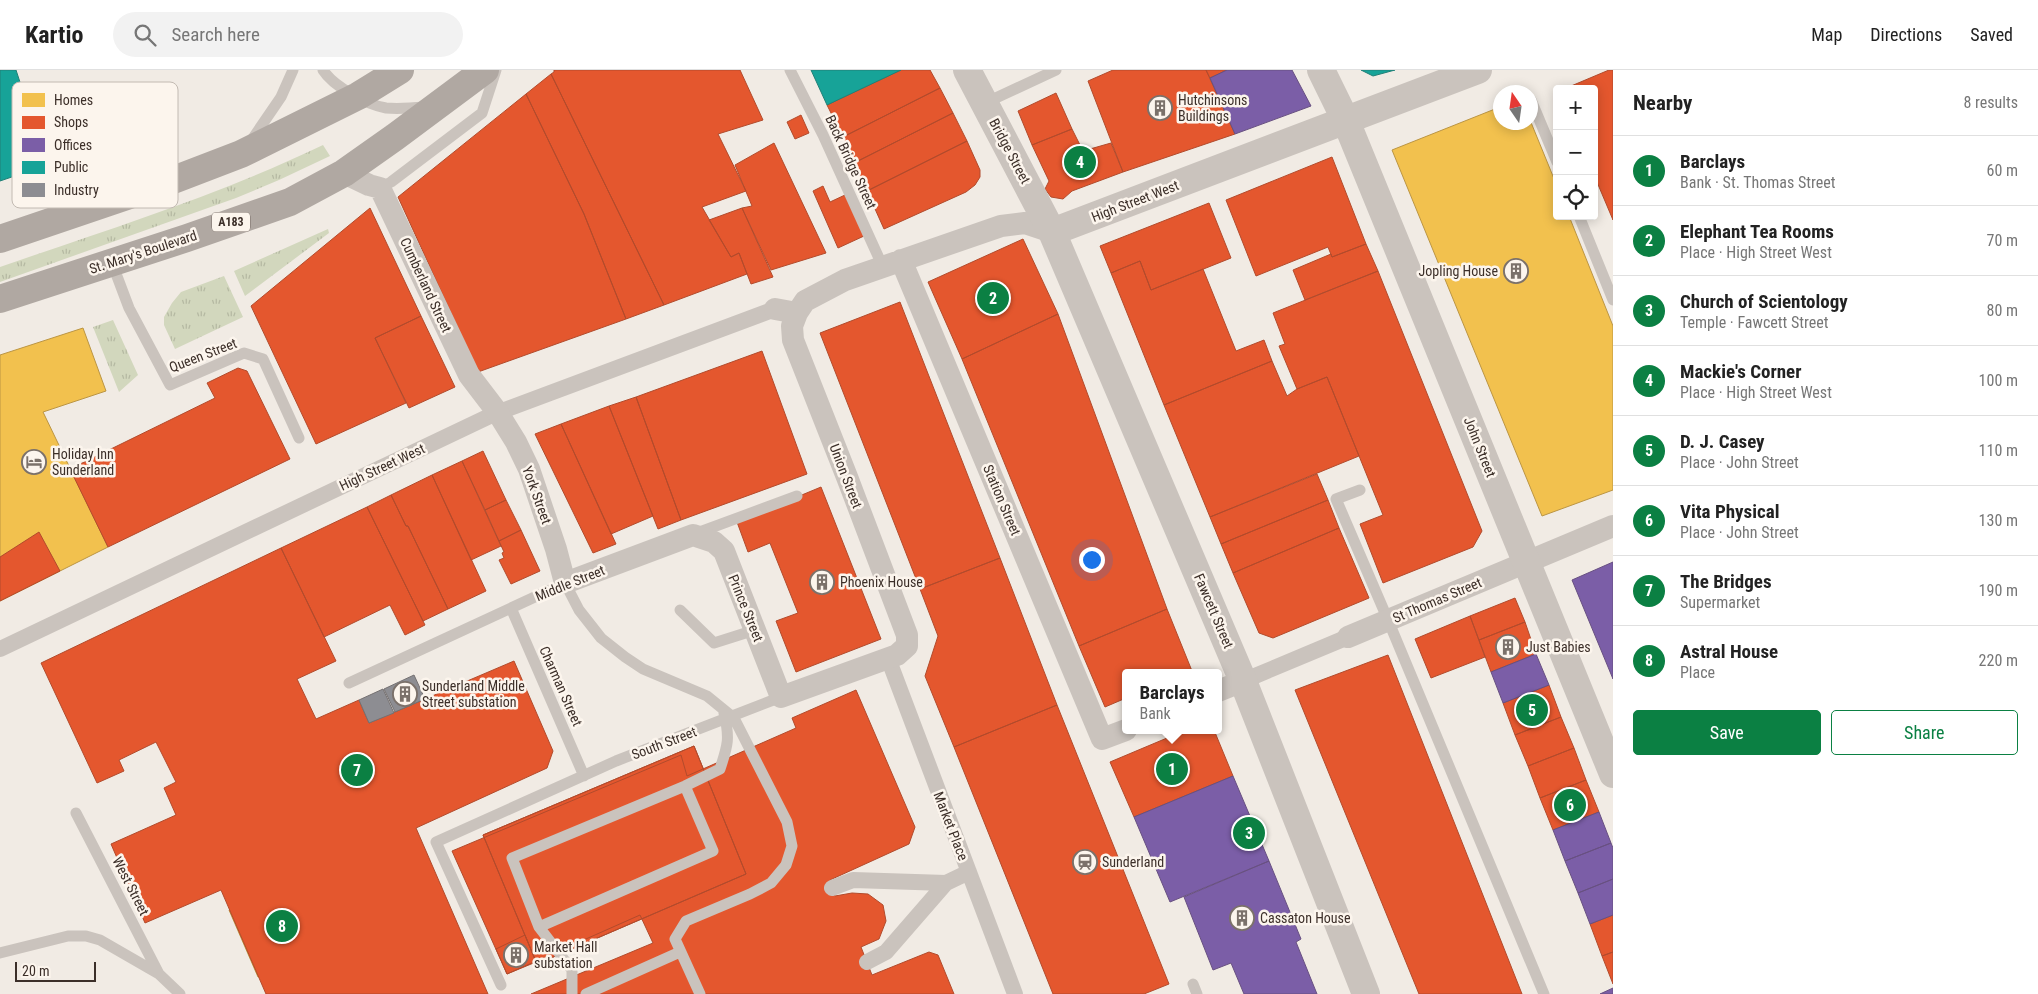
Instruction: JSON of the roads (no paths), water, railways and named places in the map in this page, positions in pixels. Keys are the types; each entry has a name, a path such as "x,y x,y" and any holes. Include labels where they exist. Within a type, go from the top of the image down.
{"highway":[{"path":"178,178 241,154 358,96 400,70"},
{"name":"St. Mary's Boulevard","path":"0,299 290,202 344,173 485,70"},
{"path":"0,239 91,208"}],"street":[{"name":"Bridge Street","path":"967,70 1052,232"},
{"name":"John Street","path":"1321,70 1346,120 1613,774"},
{"name":"High Street West","path":"0,649 498,412 786,311 845,280 1001,226 1025,223 1052,232 1478,70"},
{"path":"344,173 380,188"},
{"name":"Cumberland Street","path":"380,188 469,375 498,412"},
{"name":"Fawcett Street","path":"1052,232 1243,681 1366,994"},
{"name":"Station Street","path":"892,264 1102,739 1122,732"},
{"name":"Union Street","path":"786,311 792,326 793,340 907,635 907,646 892,657"},
{"name":"York Street","path":"498,412 529,469 556,549 565,583"},
{"name":"St Thomas Street","path":"1348,637 1613,526"},
{"name":"Middle Street","path":"565,583 693,535"},
{"name":"Prince Street","path":"693,535 714,542 724,551 781,698"},
{"path":"1222,689 1348,637"},
{"name":"South Street","path":"781,698 892,657"},
{"name":"Market Place","path":"892,657 1015,994"},
{"path":"867,962 886,952 946,883 969,872"},
{"path":"832,888 853,880 946,883"}],"lane":[{"path":"241,154 281,97 293,70"},
{"path":"323,70 327,76 342,88 385,108 424,107 442,103"},
{"path":"380,188 391,182 482,113 496,70"},
{"name":"Back Bridge Street","path":"790,70 823,136 892,264"},
{"path":"985,103 1056,70"},
{"path":"1538,117 1553,152"},
{"path":"1581,220 1613,300"},
{"name":"Queen Street","path":"112,263 129,308 170,385 244,352 262,359 299,438"},
{"path":"1360,490 1336,499 1544,994"},
{"name":"Middle Street","path":"693,535 797,496"},
{"path":"565,583 579,610 601,638 643,669 707,696 734,718 787,822 792,846 786,865 771,883 750,894 686,920 675,939 700,994"},
{"name":"Middle Street","path":"349,683 565,583"},
{"name":"Charman Street","path":"510,608 584,776"},
{"path":"680,610 714,643 754,630"},
{"name":"South Street","path":"500,985 436,842 626,758 781,698"},
{"path":"572,994 572,970 540,927 512,858 685,786 720,769 728,747 729,734 724,709"},
{"path":"540,927 713,851 685,786"},
{"name":"West Street","path":"76,812 158,974"},
{"path":"0,953 68,936 86,936 100,940 158,974 180,994"},
{"path":"586,994 680,952"}],"place":[{"name":"Hutchinsons Buildings","path":"1160,108"},
{"name":"Mackie's Corner","path":"1080,162"},
{"name":"Jopling House","path":"1516,271"},
{"name":"Elephant Tea Rooms","path":"993,298"},
{"name":"Holiday Inn Sunderland","path":"34,462"},
{"name":"Phoenix House","path":"822,582"},
{"name":"Just Babies","path":"1508,647"},
{"name":"Sunderland Middle Street substation","path":"405,694"},
{"name":"D. J. Casey","path":"1532,710"},
{"name":"Barclays","path":"1172,769"},
{"name":"The Bridges","path":"357,770"},
{"name":"Vita Physical","path":"1570,805"},
{"name":"Church of Scientology","path":"1249,833"},
{"name":"Sunderland","path":"1085,862"},
{"name":"Cassaton House","path":"1242,918"},
{"name":"Astral House","path":"282,926"},
{"name":"Market Hall substation","path":"516,955"}]}
